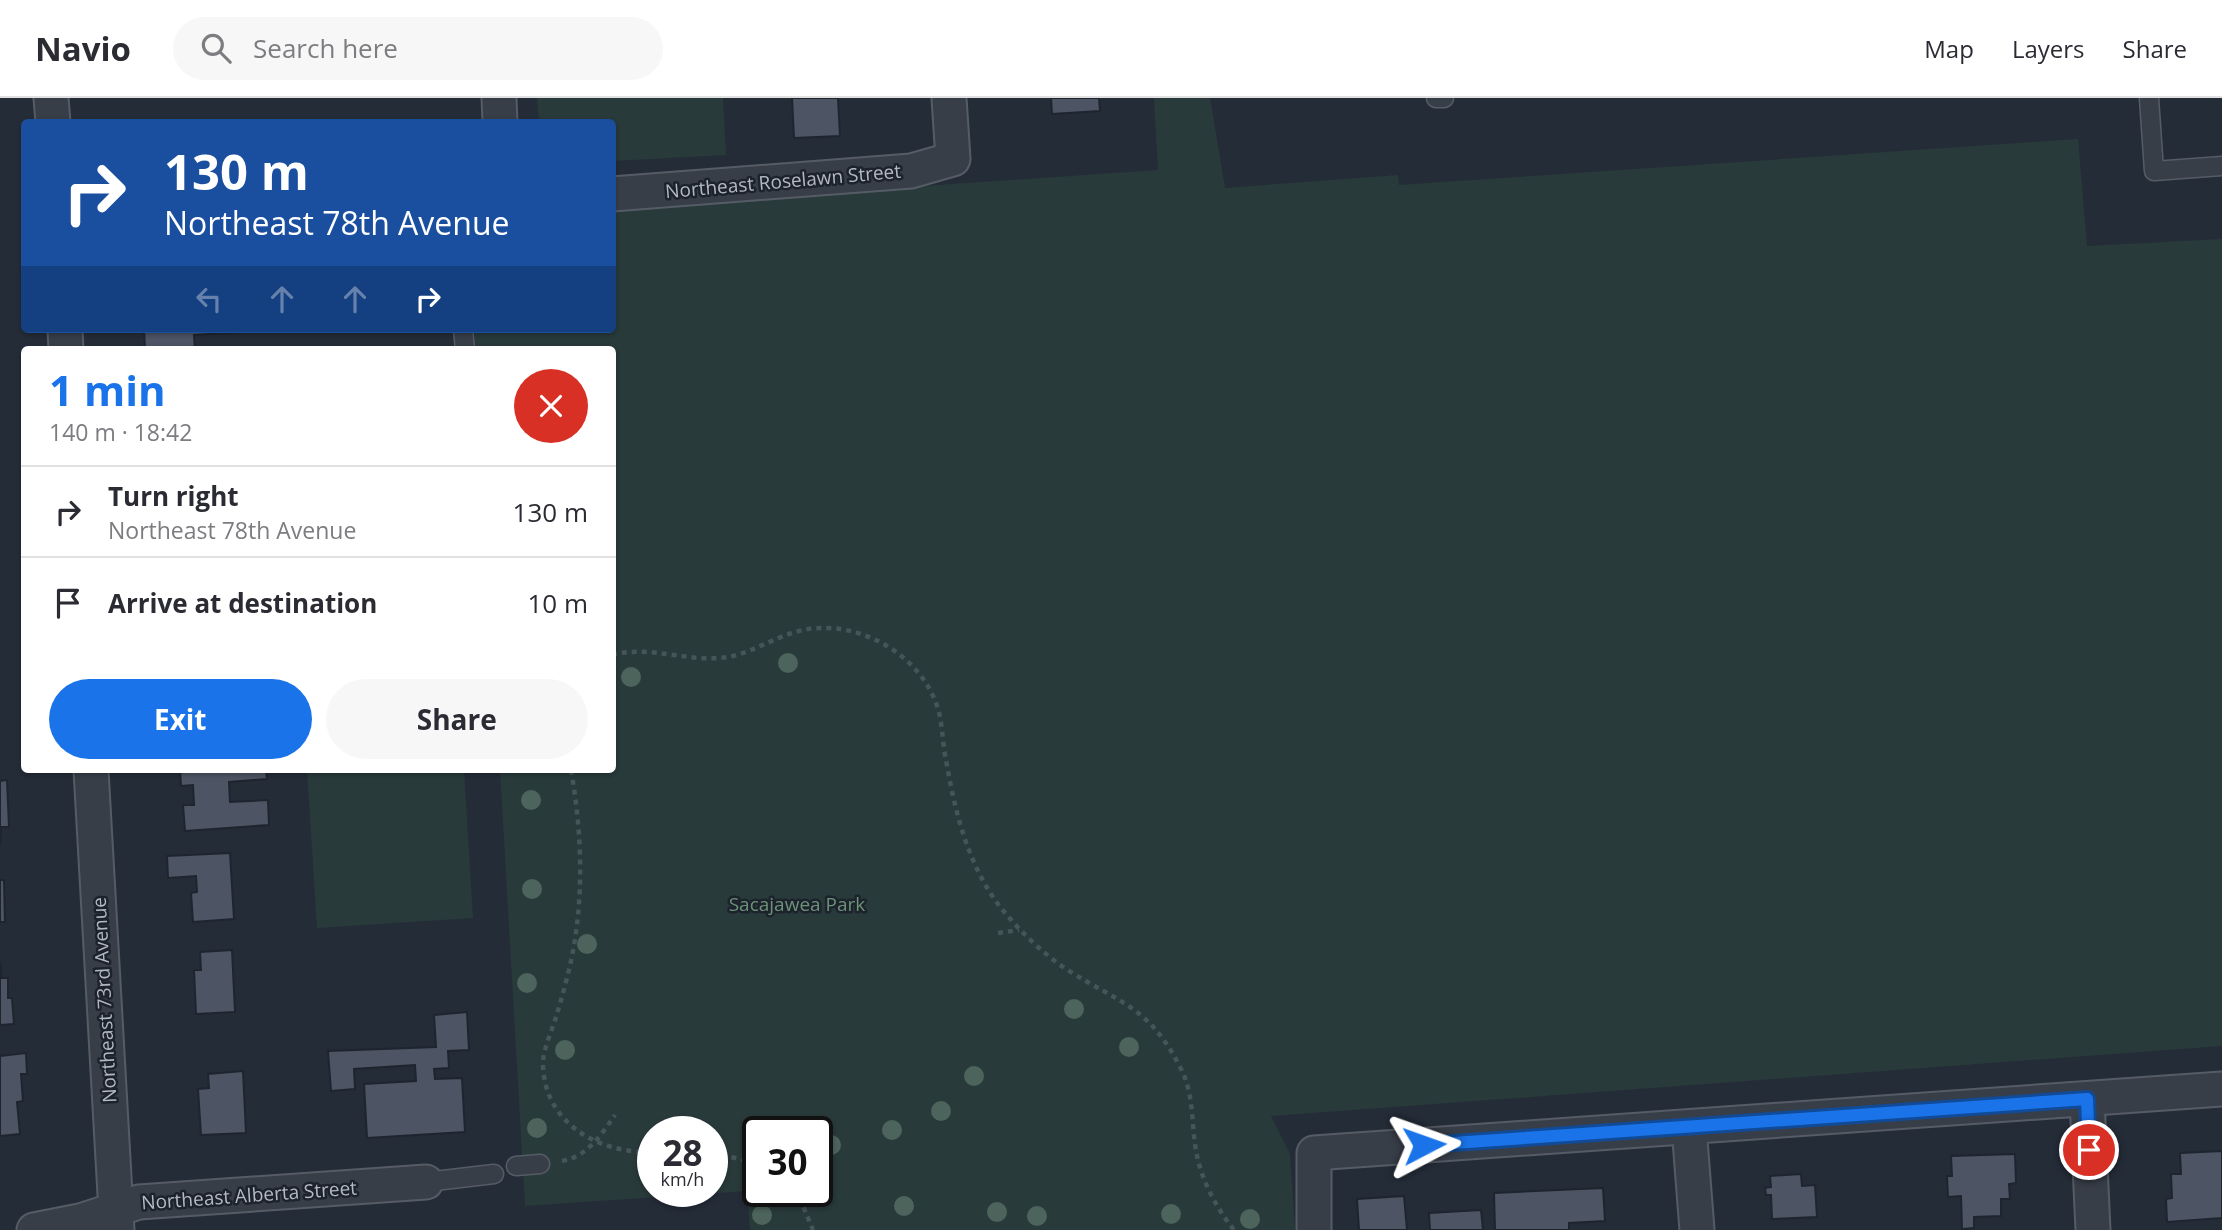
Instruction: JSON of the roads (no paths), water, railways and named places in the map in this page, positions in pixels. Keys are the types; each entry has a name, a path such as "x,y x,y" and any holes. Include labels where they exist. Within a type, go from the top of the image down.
{"street":[{"path":"51,98 53,119"},
{"path":"499,98 500,119"},
{"name":"Northeast Roselawn Street","path":"616,194 911,170 953,159 949,98"},
{"name":"Northeast 73rd Avenue","path":"91,773 117,1220"},
{"path":"1314,1230 1314,1153 2222,1089"},
{"path":"2087,1099 2093,1230"},
{"path":"1689,1126 1697,1230"},
{"name":"Northeast Alberta Street","path":"34,1230 117,1220 139,1202 426,1182"}],"lane":[{"path":"1436,98 1444,98"},
{"path":"2150,98 2154,171 2222,166"},
{"path":"516,1166 540,1164"},
{"path":"426,1182 494,1174"}],"park label":[{"name":"Sacajawea Park","path":"797,904"}]}
